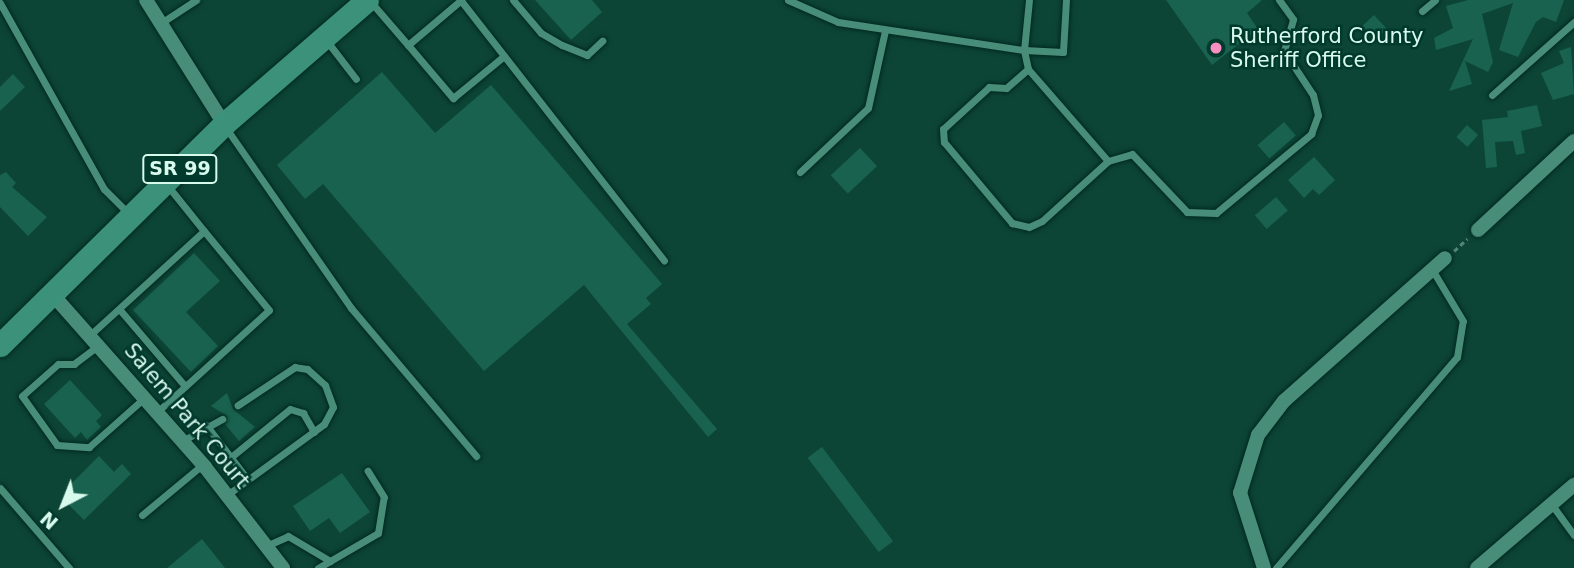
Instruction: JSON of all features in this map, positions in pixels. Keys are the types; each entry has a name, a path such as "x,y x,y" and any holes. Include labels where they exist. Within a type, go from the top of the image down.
{"main road":[{"name":"SR 99","path":"0,345 133,219 224,124 368,0"}],"street":[{"path":"146,0 224,124"},
{"path":"1478,230 1574,141"},
{"path":"1264,568 1240,493 1258,435 1284,401 1445,258"},
{"name":"Salem Park Court","path":"53,295 203,464 283,568"},
{"path":"1476,568 1574,485"}],"lane":[{"path":"161,23 196,0"},
{"path":"368,0 453,98 504,56"},
{"path":"513,0 541,33 562,45 587,55 602,41"},
{"path":"788,0 807,13 885,31 1024,50 1063,52 1066,0"},
{"path":"1029,0 1024,50 1028,69 1108,161"},
{"path":"1028,69 1006,88 989,87 943,129 944,142 996,208 1012,223 1029,227 1108,161 1132,154 1187,212 1203,216 1253,185 1311,134 1318,115 1313,95 1284,51 1293,19 1279,0"},
{"path":"1422,11 1435,0"},
{"path":"408,45 462,1 664,261"},
{"path":"0,4 104,189 133,219"},
{"path":"1492,95 1574,22"},
{"path":"800,172 868,108 885,31"},
{"path":"324,37 356,79"},
{"path":"224,124 351,308 476,456"},
{"path":"157,412 269,310 166,184"},
{"path":"145,398 89,447 57,445 22,396 58,364 74,364 120,310 204,231"},
{"path":"1276,568 1457,358 1463,321 1433,271"},
{"path":"120,310 185,386"},
{"path":"227,495 314,432 328,416 332,397 307,369 285,370 238,405"},
{"path":"231,457 290,409 309,421 314,432"},
{"path":"182,441 206,425 222,419"},
{"path":"206,425 248,480"},
{"path":"142,516 203,464"},
{"path":"318,568 378,533 384,497 368,471"},
{"path":"0,488 68,568"},
{"path":"1552,504 1574,535"},
{"path":"266,546 288,536 330,561"}],"path":[{"path":"1445,258 1478,230"}],"building":[{"path":"535,0 592,0 602,12 571,40"},
{"name":"Rutherford County Sheriff Office","path":"1166,0 1262,0 1247,13 1258,29 1212,65"},
{"path":"1468,0 1564,0 1556,22 1543,17 1536,22 1518,57 1499,50 1513,3 1482,14 1493,62 1488,72 1465,61 1472,84 1449,91 1473,39 1436,50 1434,38 1453,28 1446,6"},
{"path":"1374,15 1387,29 1375,40 1362,26"},
{"path":"1571,47 1574,94 1553,100 1541,73 1564,63 1559,51"},
{"path":"382,72 435,133 491,85 662,284 646,298 651,304 627,324 717,429 708,437 584,285 484,371 323,184 305,199 277,165"},
{"path":"13,74 25,87 0,111 0,87"},
{"path":"1537,105 1542,126 1521,131 1525,153 1516,155 1513,141 1495,142 1497,167 1486,168 1482,120 1508,117 1507,111"},
{"path":"1284,122 1296,136 1269,159 1258,145"},
{"path":"1467,125 1478,135 1467,147 1456,137"},
{"path":"860,148 877,166 848,194 831,175"},
{"path":"1314,157 1335,180 1319,195 1313,189 1304,198 1288,180"},
{"path":"6,172 16,183 12,187 47,217 28,236 0,207 0,175"},
{"path":"1276,197 1288,211 1267,229 1255,215"},
{"path":"194,253 220,281 186,312 218,346 191,372 133,310"},
{"path":"70,380 102,415 96,421 101,427 87,440 81,432 75,438 44,404"},
{"path":"227,393 233,409 255,427 239,441 225,424 227,416 211,406"},
{"path":"822,447 893,541 879,552 808,458"},
{"path":"99,456 114,472 122,464 131,474 84,520 64,500 73,491 69,486"},
{"path":"342,473 370,512 340,533 329,518 310,531 293,506"},
{"path":"202,539 225,568 167,568"}],"place":[{"name":"Rutherford County Sheriff Office","path":"1216,48"}]}
